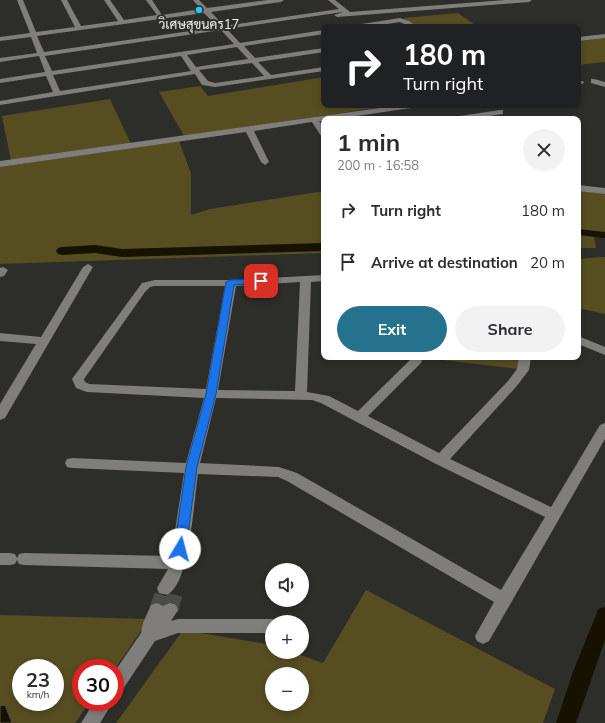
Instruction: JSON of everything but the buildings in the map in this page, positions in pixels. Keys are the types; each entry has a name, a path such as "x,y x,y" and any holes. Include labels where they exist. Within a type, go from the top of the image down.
{"street":[{"path":"20,0 58,94"},
{"path":"64,0 79,28"},
{"path":"107,0 122,22"},
{"path":"149,0 161,17"},
{"path":"196,0 269,77"},
{"path":"0,39 161,17 246,2 281,0"},
{"path":"331,0 347,12"},
{"path":"460,0 466,5"},
{"path":"0,60 288,18 347,12 529,0"},
{"path":"374,24 400,20 410,24"},
{"path":"0,81 321,32"},
{"path":"581,39 605,36"},
{"path":"0,103 254,60 321,50"},
{"path":"182,54 205,83 215,85 321,68"},
{"path":"605,79 594,80 605,85"},
{"path":"342,116 398,108"},
{"path":"495,108 504,116"},
{"path":"377,111 381,116"},
{"path":"473,116 500,112"},
{"path":"0,164 321,119"},
{"path":"314,120 321,130"},
{"path":"249,129 265,162"},
{"path":"581,188 605,191"},
{"path":"0,415 88,267"},
{"path":"321,278 155,283 146,285 78,379 80,385 86,388 211,394 301,396 325,399 441,460 554,515"},
{"path":"301,396 306,279"},
{"path":"11,559 173,579 192,467 211,394 230,282"},
{"path":"0,336 44,341"},
{"path":"581,341 605,351"},
{"path":"441,460 512,384 523,370 525,360"},
{"path":"359,416 416,361"},
{"path":"483,636 605,428"},
{"path":"72,463 192,467 279,472 292,477 504,600"},
{"path":"124,672 164,610"},
{"path":"149,635 178,626 265,626"},
{"path":"90,723 98,711"}],"shaded area":[{"path":"458,13 474,24 413,24 403,18"},
{"path":"605,37 605,62 581,65 581,41"},
{"path":"321,77 321,108 375,108 184,136 159,92 200,86 208,96"},
{"path":"110,99 131,144 11,161 2,116"},
{"path":"179,141 191,173 191,215 210,209 321,191 321,253 0,264 0,167"},
{"path":"581,190 605,194 605,236 594,235 596,248 581,248"},
{"path":"605,257 605,314 581,309 581,259"},
{"path":"442,360 518,360 518,369"},
{"path":"366,590 555,689 543,723 116,723 183,630 265,644 265,659 309,658 323,663"},
{"path":"0,615 149,619 122,659 72,659 72,711 84,711 75,723 12,723 6,705 0,706"},
{"path":"5,705 12,723 0,723 0,706"}],"waterway":[{"path":"581,232 605,235"},
{"path":"62,251 95,249 122,253 321,247"},
{"path":"566,723 583,672 605,615"}],"tunnel":[{"path":"157,610 165,588"},
{"path":"170,610 176,589"}],"place":[{"name":"วิเศษสุขนคร17","path":"199,10"}],"route":[{"path":"180,549 192,467 211,394 230,282 261,281"}]}
